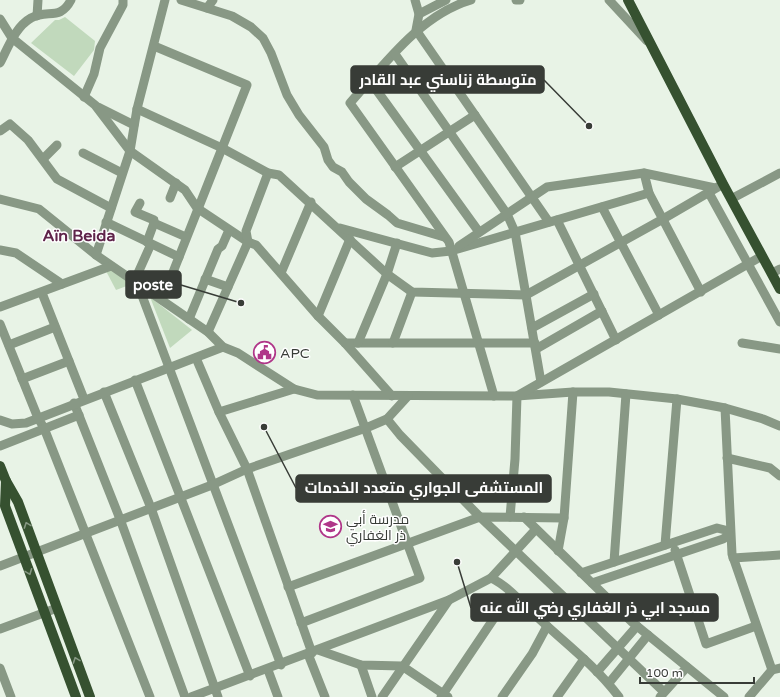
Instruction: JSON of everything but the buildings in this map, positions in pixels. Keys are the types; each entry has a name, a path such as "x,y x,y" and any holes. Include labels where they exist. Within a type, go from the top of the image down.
{"main road":[{"path":"628,0 652,46 716,188 731,199 762,256 776,271 780,289"},
{"path":"0,466 6,481 18,502 90,697"},
{"path":"6,481 2,506 24,557 76,697"}],"street":[{"path":"37,16 38,0"},
{"path":"0,63 12,38 26,22 37,16 61,12 66,9 71,0"},
{"path":"84,97 94,74 100,48 123,5 123,0"},
{"path":"96,255 130,151 137,109 166,0"},
{"path":"181,0 232,16 251,27 263,38 271,52 287,95 299,115 324,147 328,160 333,167 342,172 349,182 366,199 397,223 444,237"},
{"path":"207,8 214,0"},
{"path":"415,0 419,14 416,30 532,197 553,221 580,265 616,340"},
{"path":"419,14 434,3 446,0"},
{"path":"471,0 447,11 416,30 350,103 444,237 451,251 494,396"},
{"path":"609,0 652,46"},
{"path":"0,20 12,38 84,97 95,105 134,125"},
{"path":"154,46 247,85 197,208 162,300"},
{"path":"395,54 507,214 515,232 542,382"},
{"path":"370,81 479,232"},
{"path":"95,105 130,151 185,190 197,208 248,242 256,245 318,316 345,343 392,396"},
{"path":"137,109 222,148 268,173 279,175 311,202 387,274 412,292 526,295 716,188"},
{"path":"395,167 475,115"},
{"path":"0,131 10,124 28,140 57,179 111,208"},
{"path":"42,159 57,145"},
{"path":"83,153 122,173"},
{"path":"208,332 248,242 246,231 268,173"},
{"path":"451,251 547,187 644,173 716,188"},
{"path":"644,173 649,193 701,292"},
{"path":"731,199 780,173"},
{"path":"170,198 176,183"},
{"path":"716,188 747,264 780,322"},
{"path":"338,228 432,253 451,251 649,193"},
{"path":"0,199 39,209 111,266 208,332 223,347 238,353 294,389 317,395 517,396 573,392 626,394 677,399 725,408 764,419 780,426"},
{"path":"281,273 311,202"},
{"path":"140,203 135,212 154,220 154,223 186,237"},
{"path":"602,207 659,315"},
{"path":"106,222 179,257"},
{"path":"154,223 136,283 169,366 212,485 281,665"},
{"path":"189,319 218,249 222,246 229,230"},
{"path":"318,316 350,239"},
{"path":"358,342 387,274 396,243"},
{"path":"0,250 16,253 62,284"},
{"path":"517,396 762,256"},
{"path":"0,307 42,293 111,266"},
{"path":"205,279 228,287"},
{"path":"393,343 412,292"},
{"path":"42,293 84,399"},
{"path":"532,328 594,294"},
{"path":"345,343 478,343 535,346 602,311"},
{"path":"0,324 38,418 44,428 84,533 150,697"},
{"path":"9,345 55,327"},
{"path":"742,342 780,348"},
{"path":"0,420 19,424 38,418 169,366 196,358 223,347"},
{"path":"196,358 219,412 247,469 288,587 313,652 325,697"},
{"path":"22,379 69,361"},
{"path":"135,380 250,676"},
{"path":"219,412 294,389"},
{"path":"104,392 151,508 217,693"},
{"path":"558,550 564,518 573,392"},
{"path":"614,562 626,394"},
{"path":"301,623 420,578 353,395"},
{"path":"0,566 212,485 247,469 366,428 387,419 408,396"},
{"path":"510,517 515,459 517,396"},
{"path":"677,399 669,544 676,555 706,644 756,626"},
{"path":"74,403 120,519 185,697"},
{"path":"725,408 730,535 733,558 756,626 776,669 749,697"},
{"path":"0,446 78,415"},
{"path":"387,419 400,435 480,517 628,658 662,695 687,667"},
{"path":"727,458 770,468 780,476"},
{"path":"288,587 480,517 564,518"},
{"path":"524,517 637,626 724,697"},
{"path":"581,573 716,528 725,530 730,535"},
{"path":"191,697 217,693 250,676 449,600 491,578 536,529"},
{"path":"592,583 723,539 730,535"},
{"path":"733,558 780,555"},
{"path":"491,578 511,593 609,682 619,697"},
{"path":"313,652 361,665 402,666 444,696 511,593"},
{"path":"382,697 449,600"},
{"path":"0,629 57,608"},
{"path":"502,697 532,654 547,626"},
{"path":"597,672 637,626"},
{"path":"609,682 648,635"},
{"path":"557,697 584,659"},
{"path":"361,665 372,697"},
{"path":"0,668 11,697"},
{"path":"268,670 278,697"}],"green space":[{"path":"65,17 95,41 94,50 74,76 31,43 55,20"},
{"path":"111,268 132,284 116,290 106,271"},
{"path":"150,297 192,330 170,348"}],"place":[{"name":"متوسطة زناسني عبد القادر","path":"589,126"},
{"name":"poste","path":"241,303"},
{"name":"APC","path":"265,353"},
{"name":"المستشفى الجواري متعدد الخدمات","path":"264,427"},
{"name":"مدرسة أبي ذر الغفاري","path":"331,527"},
{"name":"مسجد ابي ذر الغفاري رضي الله عنه","path":"457,562"}],"district":[{"name":"Aïn Beida","path":"79,235"}]}
